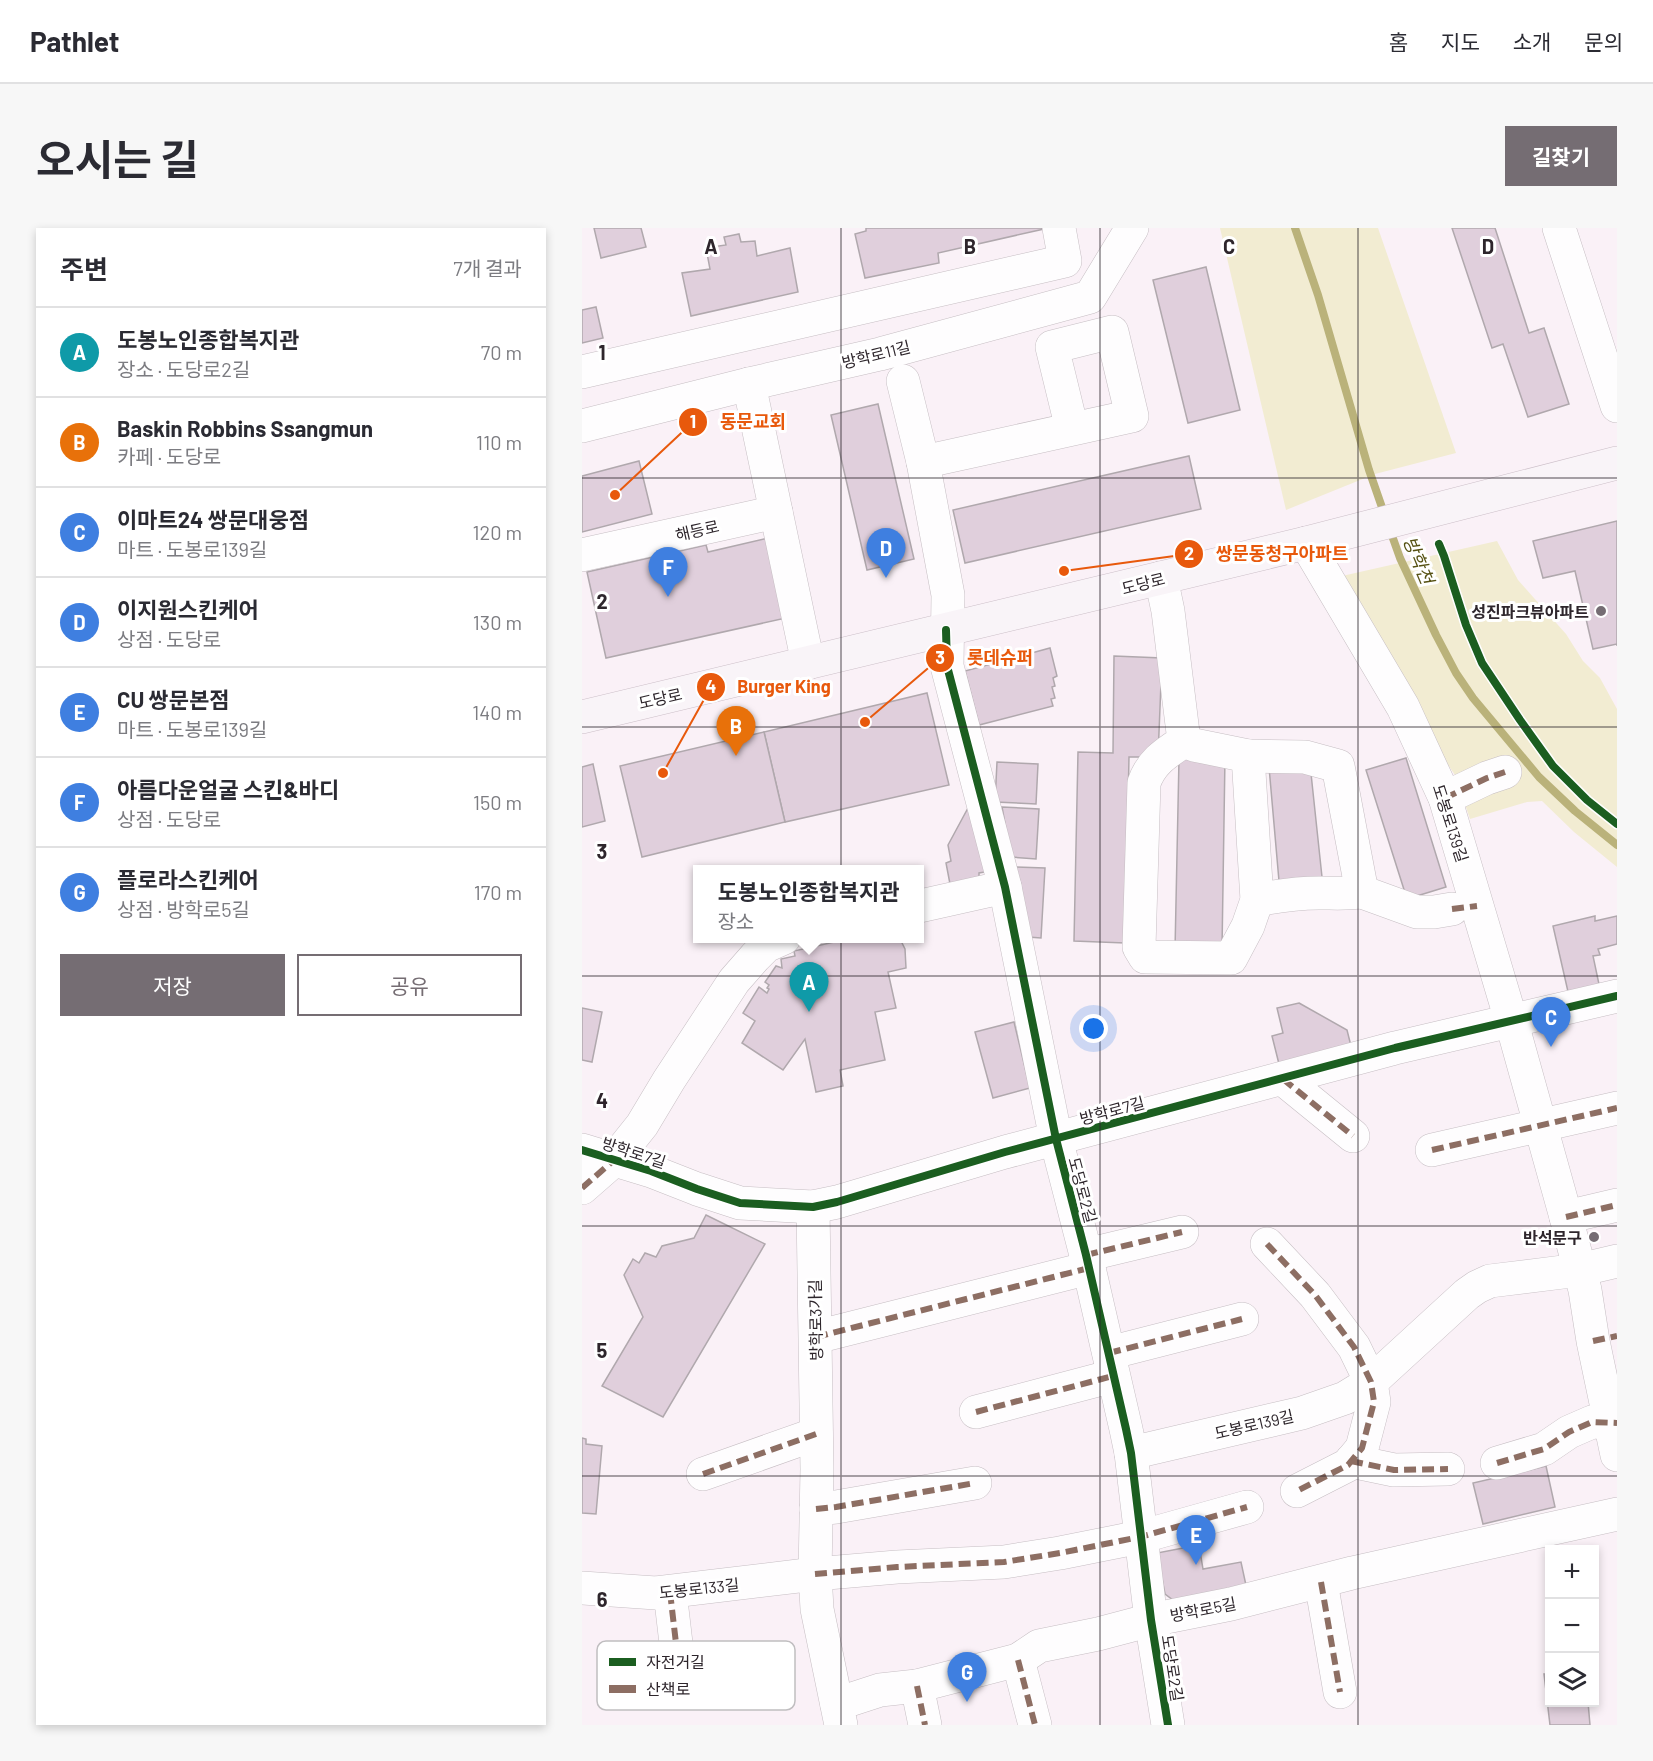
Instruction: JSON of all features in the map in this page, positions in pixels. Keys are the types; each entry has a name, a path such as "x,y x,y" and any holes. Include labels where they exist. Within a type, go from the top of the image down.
{"main road":[{"name":"도당로","path":"582,717 1305,543 1617,463"}],"street":[{"path":"582,372 1065,261 1059,228"},
{"name":"방학로11길","path":"582,426 880,354 1090,297 1132,228"},
{"path":"1558,228 1617,406"},
{"name":"도당로2길","path":"903,381 923,462 948,595 947,666 1005,887 1056,1139 1087,1261 1131,1453 1151,1620 1168,1725"},
{"path":"749,384 808,663"},
{"path":"923,462 1072,429"},
{"name":"해등로","path":"582,555 776,512"},
{"name":"도봉로139길","path":"1305,543 1403,707 1445,798 1542,1125 1579,1270 1605,1339 1617,1455"},
{"path":"1161,578 1168,611 1184,741"},
{"path":"1184,741 1248,756 1305,757 1338,766 1362,892"},
{"path":"1184,741 1165,754 1148,771 1144,783 1139,947 1145,957 1231,958 1248,926 1257,900 1248,756"},
{"path":"1445,798 1504,772"},
{"path":"924,905 1005,887"},
{"path":"1257,900 1280,895 1362,892 1417,912 1452,909"},
{"path":"582,1188 615,1160 642,1125 734,981 766,946 774,943"},
{"name":"방학로7길","path":"582,1150 651,1171 740,1203 813,1207 837,1202 1005,1152 1395,1048 1617,996"},
{"path":"1282,1079 1353,1136"},
{"path":"1432,1150 1617,1108"},
{"path":"1566,1217 1617,1205"},
{"name":"방학로3가길","path":"813,1207 816,1337 814,1574 817,1610 839,1714"},
{"path":"816,1337 1182,1232"},
{"path":"1267,1244 1315,1295 1354,1347 1371,1382 1374,1402 1362,1448 1348,1465 1297,1491"},
{"name":"도봉로139길","path":"1131,1453 1302,1413 1345,1398 1371,1382 1467,1294 1490,1281 1579,1270 1617,1261"},
{"path":"976,1412 1242,1319"},
{"path":"1497,1463 1544,1449 1569,1432 1592,1422 1614,1423"},
{"path":"703,1474 816,1434"},
{"path":"1351,1461 1395,1470 1448,1469"},
{"path":"816,1509 975,1483"},
{"path":"814,1574 1004,1562 1140,1537 1247,1507"},
{"name":"방학로5길","path":"839,1714 880,1690 917,1686 1018,1660 1039,1646 1231,1604 1352,1573 1617,1514"},
{"name":"도봉로133길","path":"582,1588 656,1593 814,1574"},
{"path":"1321,1582 1340,1692"},
{"path":"670,1592 676,1641"},
{"path":"1018,1660 1035,1725"},
{"path":"917,1686 925,1725"}],"shaded area":[{"path":"1220,228 1378,228 1456,453 1375,474 1286,510"},
{"path":"1497,541 1518,580 1566,634 1583,661 1600,678 1617,709 1617,867 1574,832 1542,801 1527,802 1470,819 1455,775 1435,746 1342,576"}],"building":[{"path":"594,228 641,228 646,247 601,258"},
{"path":"866,228 1044,229 938,253 939,263 865,278 855,234 866,231"},
{"path":"1452,228 1495,228 1529,333 1544,328 1569,404 1528,417 1503,344 1492,348"},
{"path":"739,234 741,242 755,241 757,256 790,248 798,292 691,316 682,273 710,269 706,248 726,245 724,237"},
{"path":"1206,267 1240,410 1188,423 1153,280"},
{"path":"596,307 603,338 582,343 582,310"},
{"path":"878,404 914,559 867,570 831,415"},
{"path":"1189,456 1201,509 965,563 953,510"},
{"path":"639,461 652,514 582,532 582,476"},
{"name":"성진파크뷰아파트","path":"1617,521 1617,644 1593,649 1575,571 1543,578 1533,541"},
{"path":"768,538 786,618 606,658 587,572 706,545 708,552"},
{"path":"1050,648 1057,676 1053,678 1055,686 1052,687 1055,698 1051,699 1053,706 979,725 965,671"},
{"path":"1114,656 1162,658 1158,757 1129,757 1125,943 1074,941 1078,752 1113,753"},
{"path":"927,693 949,785 785,822 764,732"},
{"path":"764,732 785,822 642,857 620,766"},
{"path":"1225,757 1222,949 1175,950 1179,759"},
{"path":"1406,758 1446,887 1407,899 1366,770"},
{"path":"997,762 1038,764 1036,804 995,802"},
{"path":"593,764 605,821 582,827 582,767"},
{"path":"1310,764 1322,877 1279,881 1269,767"},
{"path":"1002,807 1039,809 1036,859 1011,857"},
{"path":"968,808 985,872 979,873 979,877 950,884 946,863 951,861 948,845"},
{"path":"1015,867 1045,868 1041,938 1028,937"},
{"path":"1595,916 1595,921 1617,916 1617,944 1598,949 1600,955 1593,956 1600,989 1569,996 1553,926"},
{"path":"830,943 902,943 905,949 906,968 888,972 896,1008 875,1012 885,1060 840,1070 843,1086 816,1092 805,1039 783,1070 742,1043 755,1021 743,1013 759,987 767,993 769,985 765,982 776,966 782,968 781,959 795,956 794,951"},
{"path":"1299,1003 1347,1030 1351,1046 1279,1064 1272,1036 1283,1033 1277,1008"},
{"path":"582,1008 602,1012 592,1062 582,1060"},
{"path":"1014,1022 1030,1088 993,1098 975,1032"},
{"path":"706,1215 765,1244 663,1417 602,1386 643,1317 624,1275 633,1259 639,1263 645,1253 656,1257 662,1246 694,1238"},
{"path":"582,1438 586,1439 586,1444 602,1446 596,1514 582,1513"},
{"path":"1546,1466 1555,1507 1483,1524 1473,1483"},
{"path":"1199,1545 1203,1569 1241,1562 1247,1590 1177,1603 1165,1594 1157,1553"},
{"path":"1548,1707 1588,1707 1590,1725 1550,1725"}],"waterway":[{"name":"방학천","path":"1295,228 1318,295 1369,470 1385,516"},
{"name":"방학천","path":"1390,530 1400,558 1436,635 1456,673 1473,698 1539,777 1575,811 1617,845"}],"marked path":[{"path":"1445,798 1505,772"},
{"path":"1452,909 1477,906"},
{"path":"1283,1079 1353,1136"},
{"path":"1432,1150 1617,1108"},
{"path":"582,1188 614,1160"},
{"path":"1566,1217 1617,1205"},
{"path":"1086,1255 1182,1232"},
{"path":"1267,1244 1315,1295 1354,1347 1371,1382 1374,1402 1362,1448 1348,1465 1297,1491"},
{"path":"816,1337 1089,1268"},
{"path":"1109,1353 1242,1319"},
{"path":"1593,1341 1617,1336"},
{"path":"976,1412 1113,1376"},
{"path":"1497,1463 1544,1449 1569,1432 1592,1422 1617,1423"},
{"path":"703,1474 816,1434"},
{"path":"1351,1461 1394,1470 1448,1469"},
{"path":"816,1509 975,1483"},
{"path":"815,1574 1004,1562 1140,1537 1247,1507"},
{"path":"1321,1582 1340,1692"},
{"path":"670,1592 676,1641"},
{"path":"1018,1660 1035,1725"},
{"path":"917,1686 925,1725"}],"cycle path":[{"path":"1439,544 1466,625 1482,663 1553,766 1587,800 1617,824"},
{"path":"946,630 947,666 1005,887 1056,1139 1086,1255 1131,1453 1151,1620 1168,1725"},
{"path":"582,1150 651,1171 740,1203 813,1207 837,1202 1005,1152 1395,1048 1617,996"}],"place":[{"name":"동문교회","path":"615,495"},
{"name":"쌍문동청구아파트","path":"1064,571"},
{"name":"이지원스킨케어","path":"886,578"},
{"name":"아름다운얼굴 스킨&바디","path":"668,597"},
{"name":"성진파크뷰아파트","path":"1601,611"},
{"name":"롯데슈퍼","path":"865,722"},
{"name":"Baskin Robbins Ssangmun","path":"736,756"},
{"name":"Burger King","path":"663,773"},
{"name":"도봉노인종합복지관","path":"809,1012"},
{"name":"이마트24 쌍문대웅점","path":"1551,1047"},
{"name":"반석문구","path":"1594,1237"},
{"name":"CU 쌍문본점","path":"1196,1565"},
{"name":"플로라스킨케어","path":"967,1702"}]}
